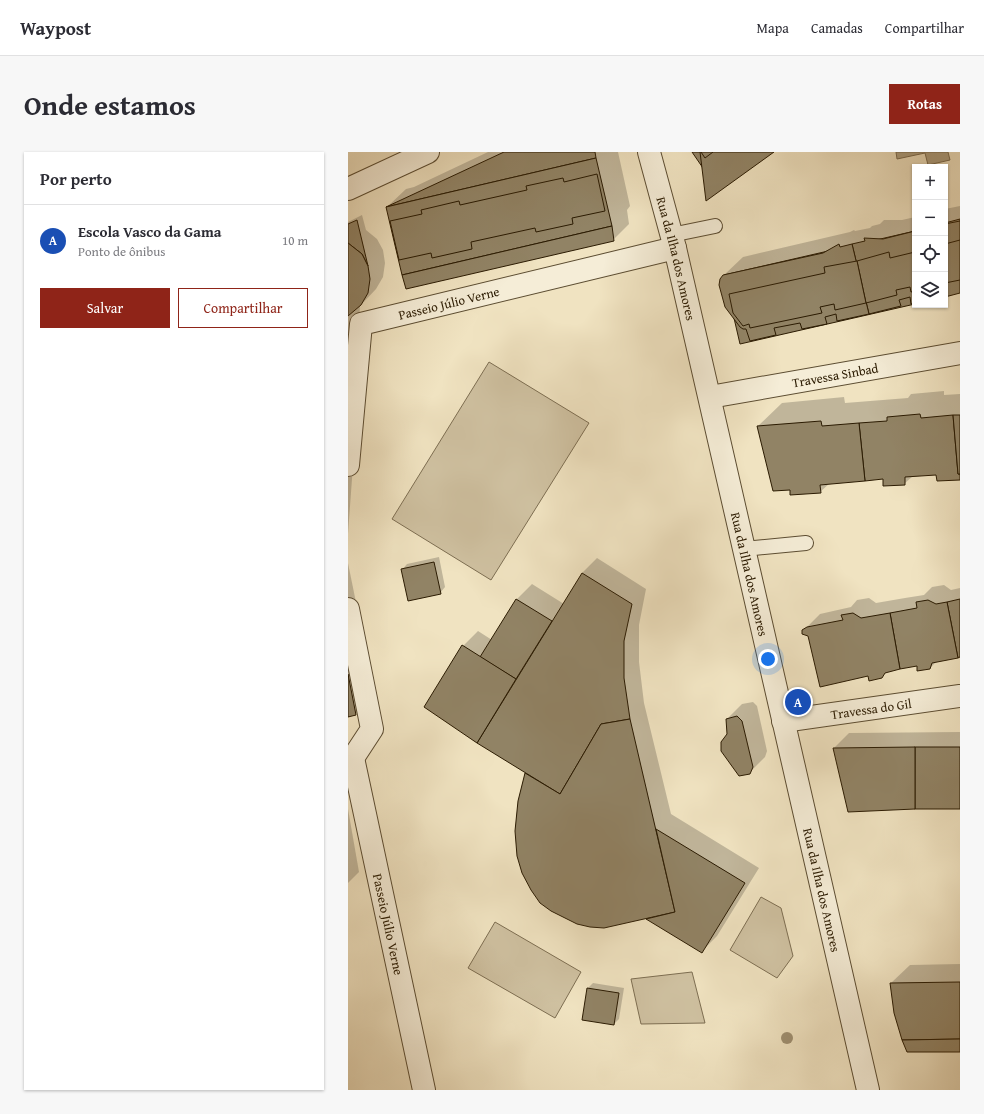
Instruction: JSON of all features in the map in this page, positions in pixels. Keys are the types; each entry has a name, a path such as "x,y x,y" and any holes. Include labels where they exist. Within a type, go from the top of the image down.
{"street":[{"path":"348,189 428,152"},
{"name":"Rua da Ilha dos Amores","path":"649,152 673,242 710,397 868,1090"},
{"name":"Passeio Júlio Verne","path":"348,465 361,324 673,242"},
{"name":"Travessa Sinbad","path":"710,397 960,353"},
{"name":"Passeio Júlio Verne","path":"348,609 372,729 350,758 424,1090"},
{"name":"Travessa do Gil","path":"783,721 960,696"}],"lane":[{"path":"673,242 715,226"},
{"path":"744,549 806,543"}],"shaded area":[{"path":"896,152 948,152 950,160 928,164 925,153 897,159"},
{"path":"489,362 589,423 491,580 392,519"},
{"path":"761,897 781,908 793,956 777,978 730,950"},
{"path":"495,922 581,972 555,1018 468,968"},
{"path":"692,972 705,1023 641,1024 631,979"}],"building":[{"path":"504,152 595,152 596,158 386,207"},
{"path":"692,152 748,152 715,175 705,171"},
{"path":"700,152 774,152 706,201"},
{"path":"701,152 713,152 705,158"},
{"path":"596,158 612,226 402,275 386,207"},
{"path":"597,174 605,211 572,218 573,224 536,232 535,228 471,242 472,249 432,258 431,253 399,260 390,221 422,214 421,210 459,201 460,205 527,190 526,186 563,178 564,182"},
{"path":"960,219 960,285 948,288 948,236 948,222"},
{"path":"357,220 368,266 362,254 348,243 348,224"},
{"path":"960,221 960,293 948,296 948,236 948,223"},
{"path":"612,226 614,241 406,289 402,275"},
{"path":"912,232 912,305 740,344 724,275"},
{"path":"912,232 912,304 910,297 899,300 901,306 869,314 852,244 865,241 864,238 883,239"},
{"path":"960,240 960,280 948,282 948,272 948,243"},
{"path":"348,243 362,254 368,266 370,279 368,293 361,305 348,316"},
{"path":"839,244 840,247 852,244 869,314 837,321 836,314 825,317 827,324 802,329 800,323 774,328 776,335 750,341 746,329 740,327 725,307 719,285 720,279 723,275 823,253"},
{"path":"889,252 890,258 912,253 912,292 910,287 896,290 897,295 866,303 857,261"},
{"path":"857,261 866,303 835,310 834,304 820,307 822,313 750,328 749,324 743,326 733,313 729,294 825,273 824,267"},
{"path":"920,414 921,418 953,415 958,474 960,474 960,480 937,481 936,475 905,477 905,485 883,486 883,479 865,481 859,423 887,421 887,417"},
{"path":"953,415 960,415 960,474 958,474"},
{"path":"821,421 822,426 859,423 865,481 820,485 821,493 790,495 790,490 773,491 757,426"},
{"path":"434,562 441,594 408,601 401,569"},
{"path":"582,573 632,604 624,641 624,678 630,719 601,724 560,794 477,743"},
{"path":"516,599 552,621 516,679 480,657"},
{"path":"960,599 960,657 958,658 947,602"},
{"path":"928,600 936,604 947,602 958,658 932,663 930,669 917,671 917,666 900,669 890,613 917,608 916,602"},
{"path":"853,613 861,618 890,613 900,669 885,673 882,678 869,681 868,676 820,687 808,636 802,634 802,630 807,627 843,620 841,615"},
{"path":"462,645 516,679 477,743 424,707"},
{"path":"348,674 356,715 348,717"},
{"path":"737,716 742,721 753,767 750,774 739,776 721,751 721,742 727,734 726,719"},
{"path":"630,719 675,912 604,928 590,927 577,924 551,911 540,903 531,890 522,873 517,856 515,831 518,801 525,773 560,794 601,724"},
{"path":"915,747 960,747 960,809 915,809"},
{"path":"915,747 915,809 848,812 833,748"},
{"path":"656,829 745,883 702,953 646,919 675,912"},
{"path":"960,982 960,1039 902,1040 894,1013 890,983"},
{"path":"587,988 619,993 614,1025 582,1020"},
{"path":"960,1039 960,1052 907,1052 902,1040"}],"place":[{"name":"Escola Vasco da Gama","path":"798,702"}]}
